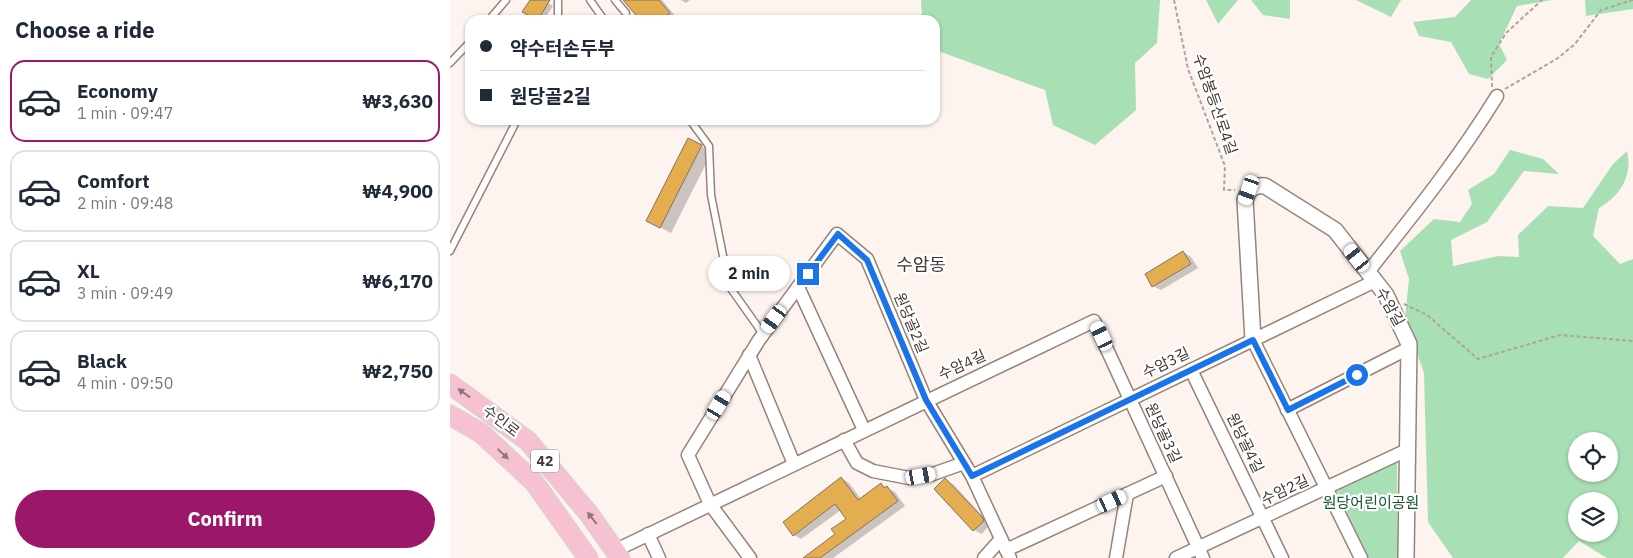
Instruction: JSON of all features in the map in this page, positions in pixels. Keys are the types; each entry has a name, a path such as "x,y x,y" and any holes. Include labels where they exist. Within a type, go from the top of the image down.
{"main road":[{"name":"수인로","path":"450,384 528,441 618,554"},
{"name":"수인로","path":"450,415 481,433 534,482 588,558"}],"street":[{"path":"1372,276 1495,100"},
{"name":"수암길","path":"1249,190 1256,186 1265,186 1335,230 1386,295 1409,348 1406,558"},
{"path":"1249,190 1245,200 1253,340 1361,558"},
{"name":"원당골2길","path":"710,504 688,455 763,334 838,234 867,260 926,400 972,476 1006,549"},
{"name":"수암3길","path":"972,476 1253,340 1372,276"},
{"path":"798,287 864,430"},
{"name":"수암4길","path":"618,554 648,534 1094,321"},
{"name":"원당골3길","path":"1094,321 1201,553"},
{"path":"1288,410 1409,348"},
{"path":"749,355 794,464"},
{"name":"원당골4길","path":"1191,370 1282,558"},
{"path":"844,440 857,463 873,471 909,478 933,474 964,463"},
{"name":"수암2길","path":"1176,558 1201,553 1263,518 1407,450"},
{"path":"984,558 1166,476"},
{"path":"1116,558 1127,494"},
{"path":"710,504 750,558"},
{"path":"648,534 659,558"}],"lane":[{"path":"493,15 506,0"},
{"path":"558,0 558,15"},
{"path":"590,0 600,15"},
{"path":"615,0 626,13"},
{"path":"450,63 465,47"},
{"path":"450,251 514,125"},
{"path":"694,125 709,146 711,195 729,286 763,334"}],"path":[{"name":"수암봉등산로4길","path":"1174,0 1188,69 1225,166 1224,190 1249,190"},
{"path":"1495,100 1490,57 1506,34 1542,0"},
{"path":"1495,100 1506,89 1558,58 1575,44 1601,10 1633,0"},
{"path":"1386,295 1427,315 1478,359 1560,335 1633,341"}],"green space":[{"path":"921,0 1160,0 1157,43 1135,63 1136,110 1095,145 1053,125 1045,90 941,52 940,15 922,15"},
{"path":"1206,0 1238,0 1218,24"},
{"path":"1251,0 1290,0 1290,19 1263,15"},
{"path":"1356,0 1401,0 1391,17"},
{"path":"1471,0 1552,0 1517,6 1499,44 1507,60 1488,79 1469,74 1451,42 1419,36 1413,22 1455,17"},
{"path":"1585,0 1633,0 1633,9 1586,16"},
{"path":"1510,150 1543,159 1559,174 1524,171 1487,222 1451,240 1453,266 1498,256 1519,257 1518,235 1548,206 1583,208 1613,164 1627,151 1628,169 1626,177 1613,198 1599,208 1593,236 1620,264 1633,259 1633,558 1607,558 1581,542 1618,542 1618,492 1568,492 1568,542 1578,542 1563,558 1453,558 1428,522 1424,373 1405,319 1409,279 1400,251 1434,219 1460,222 1472,204 1468,190 1494,174"},
{"name":"원당어린이공원","path":"1397,462 1398,558 1368,558 1337,491"}],"building":[{"path":"530,0 550,0 541,15 528,15 522,12"},
{"path":"623,0 659,0 670,13 668,15 636,15"},
{"path":"688,138 702,145 660,228 646,221"},
{"path":"1183,251 1191,264 1152,287 1145,274"},
{"path":"841,477 858,500 881,483 884,488 887,486 898,501 820,558 803,558 835,534 831,529 846,519 835,504 793,536 783,522"},
{"path":"945,478 983,518 984,521 973,531 934,489"}],"district":[{"name":"수암동","path":"921,265"}],"route":[{"path":"808,274 838,234 867,260 926,400 972,476 1253,340 1288,410 1357,375"}]}
